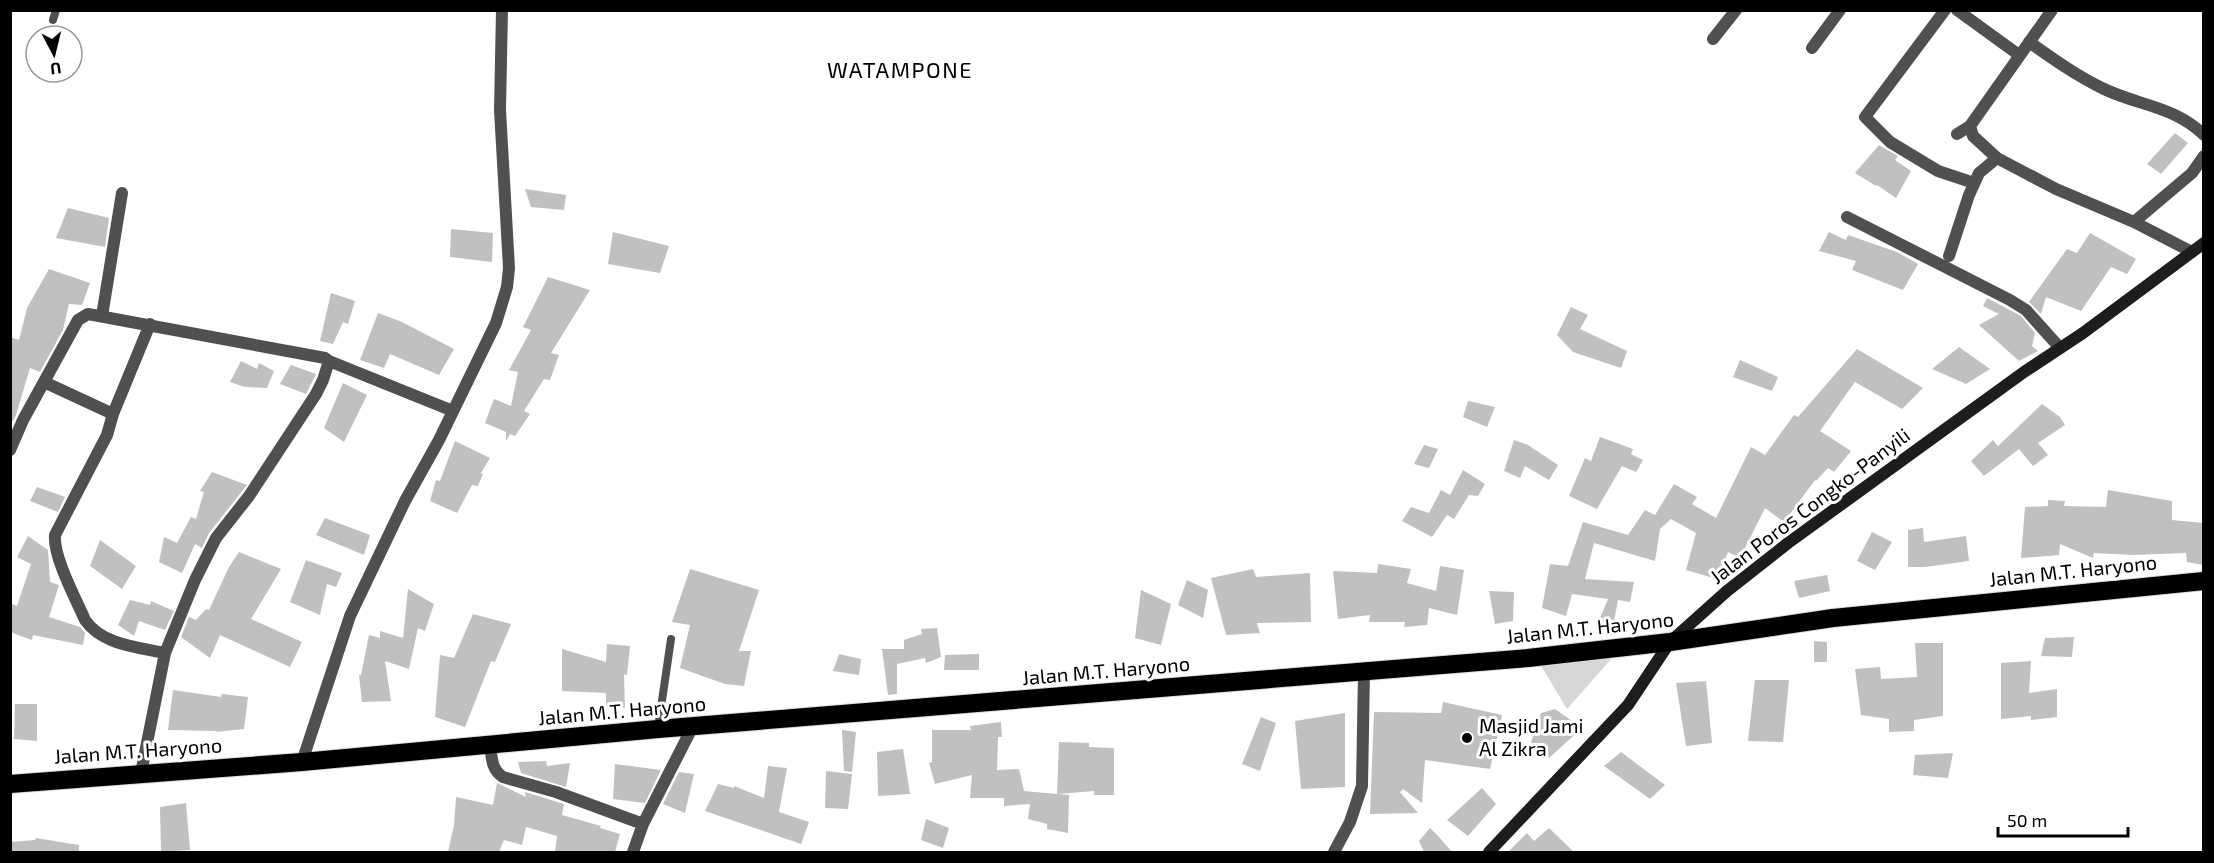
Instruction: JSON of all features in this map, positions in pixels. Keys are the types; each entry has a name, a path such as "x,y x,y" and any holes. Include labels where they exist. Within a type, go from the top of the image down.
{"highway":[{"name":"Jalan M.T. Haryono","path":"10,783 302,762 658,729 1528,658 1670,642 1833,618 2204,581"}],"main road":[{"name":"Jalan Poros Congko-Panyili","path":"1489,852 1628,705 1670,642 1727,591 1788,543 2204,243"}],"street":[{"path":"302,762 350,616 405,501 439,440 496,323 507,287 509,268 500,110 502,10"},
{"path":"1713,39 1736,10"},
{"path":"1812,48 1840,10"},
{"path":"1944,10 1865,117 1890,142 1938,171 1974,183"},
{"path":"1957,10 2019,55"},
{"path":"1957,134 1970,126 2052,10"},
{"path":"2030,42 2064,67 2104,89 2176,114 2204,135"},
{"path":"1970,126 1973,136 1997,158 2056,189 2134,222 2192,252"},
{"path":"2134,222 2192,173 2204,156"},
{"path":"1949,256 1974,183 1979,173 1997,158"},
{"path":"102,316 122,194"},
{"path":"1847,217 2010,300 2026,310 2060,348"},
{"path":"10,450 23,420 80,317 88,314 281,348 325,358 453,411"},
{"path":"150,324 113,414 107,435 55,535 55,548 85,620 91,629 118,643 165,653"},
{"path":"141,773 165,653 195,580 216,538 249,496 310,403 323,380 329,361"},
{"path":"44,382 113,414"},
{"path":"1334,852 1350,822 1362,786 1364,672"},
{"path":"633,852 643,824 692,728"},
{"path":"490,744 493,765 496,772 503,777 556,792 643,824"}],"lane":[{"path":"53,21 56,10"},
{"path":"658,729 671,639"}],"shaded area":[{"path":"1612,658 1567,709 1540,664"}],"building":[{"path":"2175,133 2188,143 2161,174 2147,164"},
{"path":"1879,145 1898,156 1895,160 1911,171 1896,198 1855,173"},
{"path":"525,189 566,195 564,210 531,207"},
{"path":"68,208 109,218 105,247 56,238"},
{"path":"451,229 493,233 492,262 450,257"},
{"path":"613,232 669,246 660,273 608,264"},
{"path":"1829,232 1846,240 1848,235 1897,252 1918,264 1903,290 1852,270 1856,261 1819,251"},
{"path":"2090,233 2136,259 2127,274 2111,267 2081,311 2046,297 2041,314 2029,302 2067,249 2077,253"},
{"path":"49,269 90,283 82,305 69,304 63,330 40,372 30,368 16,415 13,421 10,421 10,337 19,340 27,308"},
{"path":"548,277 590,290 551,353 559,355 550,380 544,379 524,411 530,414 515,436 510,434 506,441 506,432 485,423 494,399 511,406 518,372 509,370 531,330 523,327"},
{"path":"331,293 355,301 348,324 343,322 333,344 320,341"},
{"path":"1987,298 2021,316 2035,333 2032,346 2038,351 2019,361 1979,325 1999,314 1983,306"},
{"path":"1571,307 1588,315 1580,329 1627,351 1621,368 1573,352 1557,335"},
{"path":"378,313 402,322 454,349 439,375 390,354 384,368 360,360"},
{"path":"1959,347 1990,369 1966,384 1932,369"},
{"path":"1857,349 1923,388 1902,409 1855,382 1820,431 1851,451 1834,472 1828,468 1815,480 1784,522 1765,508 1740,558 1728,552 1717,579 1686,570 1696,533 1671,519 1660,529 1655,561 1594,543 1585,579 1634,582 1630,602 1618,600 1612,632 1597,625 1608,599 1572,594 1566,616 1542,608 1550,564 1568,566 1583,522 1628,535 1645,510 1655,515 1674,484 1697,497 1692,504 1716,518 1751,447 1765,455 1794,415 1798,417"},
{"path":"1740,360 1778,377 1772,391 1733,377"},
{"path":"241,361 257,369 259,363 274,371 267,388 245,387 230,382"},
{"path":"291,365 316,374 306,394 280,384"},
{"path":"343,383 367,395 344,442 324,428"},
{"path":"1468,401 1495,407 1487,427 1463,417"},
{"path":"2042,404 2060,417 2065,425 2038,443 2048,455 2033,466 2019,449 1984,476 1971,461 1993,440 1998,446"},
{"path":"1600,437 1633,449 1631,454 1643,460 1636,472 1622,466 1597,509 1569,496 1585,458 1591,461"},
{"path":"1514,440 1528,445 1558,465 1549,480 1525,466 1520,478 1504,471"},
{"path":"455,441 490,458 481,473 483,474 478,486 472,485 457,513 430,501 436,480 440,481"},
{"path":"1424,445 1438,449 1429,468 1414,464"},
{"path":"1463,470 1485,484 1478,496 1469,495 1454,519 1447,515 1432,537 1402,521 1411,507 1429,513 1441,490 1450,495"},
{"path":"212,472 247,485 209,533 202,548 195,544 182,573 159,562 164,537 177,543 191,517 196,519 204,492 200,491"},
{"path":"37,487 65,497 58,512 30,501"},
{"path":"2108,490 2172,501 2172,520 2204,523 2204,565 2187,562 2186,553 2133,555 2094,553 2093,558 2060,544 2059,555 2021,558 2025,507 2048,506 2048,500 2065,501 2064,506 2106,507"},
{"path":"325,518 370,535 364,555 316,535"},
{"path":"1923,528 1924,542 1966,536 1969,561 1908,567 1908,530"},
{"path":"1872,532 1892,542 1875,570 1857,561"},
{"path":"28,536 48,550 50,582 59,585 49,617 80,627 85,633 83,645 33,635 32,640 10,632 10,603 17,606 31,564 17,557"},
{"path":"100,540 136,566 122,589 90,566"},
{"path":"239,552 281,569 251,619 302,642 290,667 220,635 210,658 181,637 189,617 196,620 206,609 209,610 229,567"},
{"path":"306,560 342,573 336,587 327,584 320,615 290,602"},
{"path":"1378,564 1411,569 1407,583 1436,591 1440,566 1464,570 1457,615 1429,608 1427,625 1404,627 1405,622 1369,622 1370,615 1338,619 1333,571 1377,573"},
{"path":"690,569 759,590 739,651 751,651 744,686 725,684 680,668 690,625 672,622"},
{"path":"1253,569 1256,577 1310,573 1311,622 1257,623 1260,633 1226,635 1211,578"},
{"path":"1827,575 1830,591 1799,598 1794,581"},
{"path":"1187,580 1208,590 1203,618 1178,605"},
{"path":"408,589 434,604 425,631 418,628 409,669 385,661 391,701 362,702 359,675 361,675 369,635 380,638 380,631 403,638"},
{"path":"1141,590 1171,604 1161,645 1135,638"},
{"path":"1489,591 1514,592 1513,621 1495,624"},
{"path":"130,600 150,605 151,601 174,611 165,630 139,621 134,636 118,625"},
{"path":"473,614 511,624 495,662 491,661 465,727 435,717 440,655 454,658"},
{"path":"937,628 941,657 926,663 925,658 897,664 897,694 888,695 882,649 904,649 904,640 922,634 921,629"},
{"path":"2074,637 2072,657 2041,656 2045,638"},
{"path":"1814,641 1827,642 1827,662 1814,662"},
{"path":"1915,643 1943,643 1943,716 1914,720 1914,731 1889,732 1889,719 1861,715 1855,669 1880,667 1881,679 1917,677"},
{"path":"607,644 630,646 627,675 624,674 625,708 606,708 606,693 562,691 562,649 606,662"},
{"path":"839,654 861,659 859,675 833,671"},
{"path":"979,654 979,670 944,670 945,655"},
{"path":"2031,661 2029,693 2057,689 2057,717 2031,720 2031,716 2001,719 2001,663"},
{"path":"1755,680 1789,680 1783,742 1748,741"},
{"path":"1706,681 1712,743 1686,746 1676,683"},
{"path":"173,690 221,697 222,694 248,697 244,729 216,732 168,730"},
{"path":"1443,702 1502,715 1490,769 1425,760 1422,803 1403,789 1400,792 1418,813 1370,814 1374,712 1441,713"},
{"path":"15,704 37,704 37,741 14,739"},
{"path":"1555,709 1582,728 1549,758 1531,742 1541,713"},
{"path":"1345,713 1345,787 1301,789 1295,721"},
{"path":"1261,717 1276,723 1260,771 1242,764"},
{"path":"1001,722 1002,737 998,737 997,770 1019,769 1024,791 1057,794 1059,742 1089,743 1089,747 1114,748 1114,795 1094,795 1094,791 1058,794 1069,795 1068,833 1047,829 1047,824 1028,819 1030,804 1004,806 1004,798 970,798 972,775 935,784 929,763 932,762 932,730 971,730 970,726"},
{"path":"842,730 856,732 852,772 844,771"},
{"path":"903,749 910,794 878,796 877,752"},
{"path":"1621,752 1665,785 1650,799 1604,766"},
{"path":"1953,753 1948,778 1913,775 1915,755"},
{"path":"546,761 547,766 570,763 566,787 521,773 518,762"},
{"path":"615,764 661,770 645,803 613,799"},
{"path":"768,766 787,768 779,812 809,822 801,844 705,811 718,784 734,788 734,786 764,798"},
{"path":"826,771 852,774 848,809 825,808"},
{"path":"679,772 694,774 685,813 663,804"},
{"path":"497,783 526,797 525,792 564,804 562,815 620,834 615,852 555,852 557,836 526,827 522,845 504,840 499,852 448,852 454,825 456,797 493,805"},
{"path":"1482,788 1496,804 1468,836 1447,820"},
{"path":"186,803 190,850 161,852 160,807"},
{"path":"926,819 949,828 943,848 921,840"},
{"path":"1430,828 1452,852 1424,852 1419,841"},
{"path":"1549,828 1574,852 1508,852 1527,833 1534,841"},
{"path":"36,838 79,845 79,852 10,852 10,842 35,840"}],"place":[{"name":"Masjid Jami Al Zikra","path":"1467,738"}],"district":[{"name":"WATAMPONE","path":"900,70"}]}
